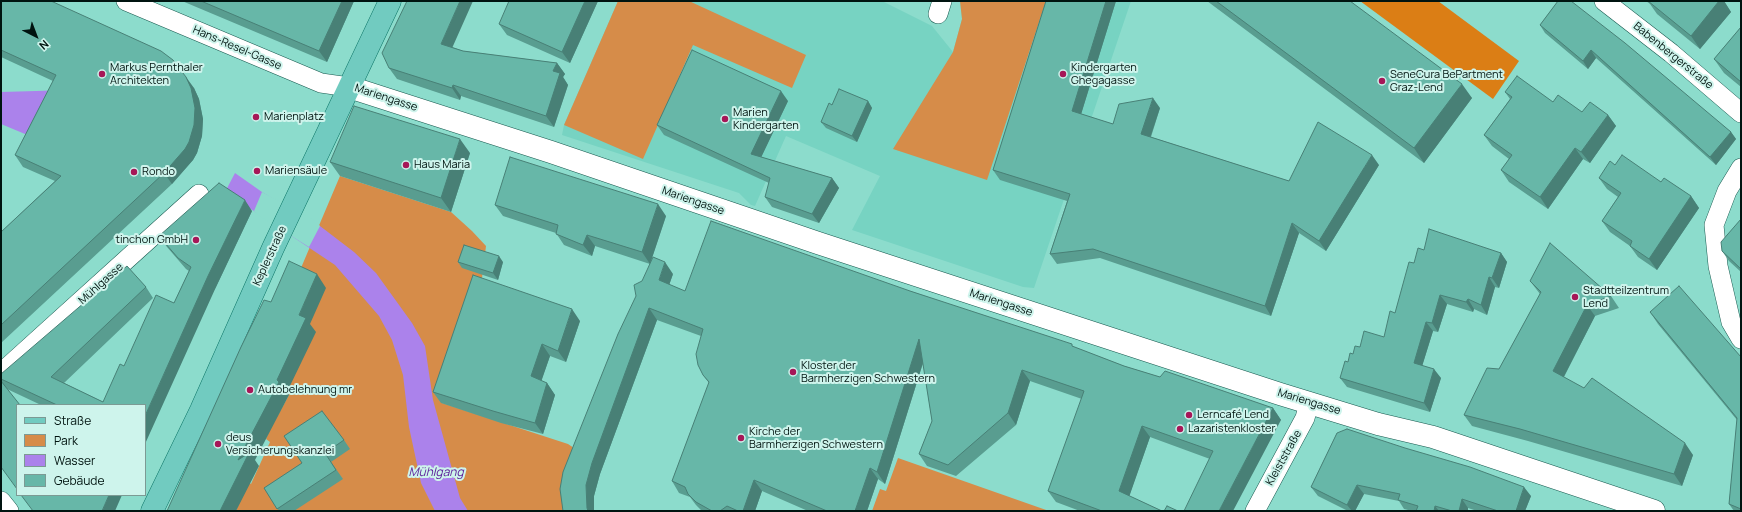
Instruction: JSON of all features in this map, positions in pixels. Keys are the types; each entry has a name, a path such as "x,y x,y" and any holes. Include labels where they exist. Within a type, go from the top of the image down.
{"main road":[{"name":"Keplerstraße","path":"152,511 201,410 282,230 390,1"}],"street":[{"name":"Hans-Resel-Gasse","path":"126,1 321,83 349,87"},
{"name":"Babenbergerstraße","path":"1604,1 1671,53 1741,113"},
{"name":"Mariengasse","path":"349,87 537,148 818,244 1309,403 1378,424 1433,437 1654,511"},
{"path":"1741,168 1727,191 1714,225 1718,266 1731,322 1741,339"},
{"name":"Mühlgasse","path":"1,373 200,194"},
{"name":"Kleiststraße","path":"1255,511 1305,418 1309,403"},
{"path":"1,501 8,511"}],"shaded area":[{"path":"618,1 882,1 932,26 953,52 962,19 960,1 1131,1 1034,288 1023,287 852,230 880,176 786,136 755,206 751,205 739,193 562,135 564,125"},
{"path":"1360,1 1438,1 1519,61 1493,99"}],"green space":[{"path":"618,1 689,1 806,55 792,88 693,45 643,159 564,125"},
{"path":"960,1 1046,1 987,180 893,149 953,52 962,19"},
{"path":"340,176 451,212 486,246 481,286 442,403 568,444 583,454 571,511 236,511 247,481 251,484 270,442 266,439 276,415 278,415 289,395 286,393 308,328 298,275"},
{"path":"898,458 1049,511 872,511 880,489 886,491"}],"water":[{"path":"71,90 37,139 1,124 1,92"},
{"name":"Mühlgang","path":"235,173 262,192 320,226 354,252 376,273 412,323 425,346 433,400 460,498 468,511 435,511 421,483 409,427 403,375 392,340 379,316 335,265 254,211 224,194"}],"pier":[{"path":"262,192 298,211 315,221 320,226 309,247 254,211"}],"building":[{"name":"Rondo","path":"1,1 51,1 161,51 173,60 186,77 191,88 195,108 194,125 189,142 185,149 164,173 1,325 1,232 61,176 15,155 56,75 1,50"},
{"path":"201,1 342,1 319,51"},
{"path":"407,1 460,1 441,44 463,51 557,63 553,71 560,73 546,116 453,85 452,88 389,68 382,53"},
{"path":"509,1 585,1 562,52 499,24"},
{"path":"1046,1 1106,1 1072,111 1113,124 1119,104 1153,98 1141,134 1289,181 1318,122 1372,155 1319,241 1292,223 1265,306 1093,249 1050,254 1070,194 993,170"},
{"name":"SeneCura BePartment Graz-Lend","path":"1216,1 1350,1 1462,84 1414,148"},
{"path":"1558,1 1571,1 1625,43 1731,132 1710,157 1591,50 1583,61 1540,25"},
{"path":"1648,1 1719,1 1691,36"},
{"path":"1741,27 1741,82 1714,59"},
{"name":"Marien Kindergarten","path":"692,50 781,91 751,154 832,178 812,214 765,197 770,178 657,125"},
{"path":"1517,76 1553,102 1558,95 1582,112 1590,102 1608,115 1581,152 1575,148 1540,197 1501,170 1512,155 1484,135 1512,97 1505,92"},
{"path":"839,89 868,101 852,136 821,122 829,103 832,105"},
{"name":"Haus Maria","path":"354,106 460,139 441,198 330,162"},
{"path":"1622,155 1661,182 1664,178 1691,196 1649,259 1630,246 1632,241 1602,221 1621,193 1599,178 1610,161 1615,165"},
{"path":"510,157 658,204 642,252 587,235 583,245 556,234 558,225 495,205"},
{"path":"219,183 245,200 208,276 146,414 146,404 55,404 1,379 1,374 127,266 146,287 51,377 103,402 120,364 124,366 156,295 174,303 191,267 178,258 159,236"},
{"path":"1741,219 1741,269 1722,251 1721,242"},
{"path":"711,221 910,291 1072,344 1072,346 1124,366 1160,377 1165,371 1273,408 1219,511 1184,511 1213,451 1142,426 1119,491 1162,511 1102,511 1048,491 1084,391 1022,370 1008,413 948,465 919,454 932,421 919,339 877,472 870,468 855,511 827,511 754,480 743,511 738,511 727,506 720,511 712,511 696,502 688,494 685,487 672,481 709,382 703,375 698,365 696,354 703,329 649,308 592,463 586,485 588,511 563,511 560,489 563,472 618,334 636,296 634,285 642,281 653,257 665,262 659,280 685,291"},
{"path":"1429,229 1501,253 1492,278 1489,277 1481,305 1468,299 1466,302 1440,295 1432,323 1426,322 1414,363 1434,369 1424,403 1340,378 1345,361 1348,362 1350,353 1353,354 1355,346 1360,347 1364,331 1384,337 1390,311 1395,313 1409,262 1414,263 1418,248 1424,250"},
{"path":"1550,243 1611,296 1587,305 1553,371 1584,388 1592,378 1685,443 1674,474 1520,429 1464,415 1487,368 1499,369 1541,292 1530,281"},
{"path":"464,245 499,256 493,273 458,262"},
{"path":"289,261 317,274 299,315 306,318 277,380 279,382 238,460 249,453 220,511 167,511 241,347 264,300 271,302"},
{"path":"473,275 572,309 558,351 542,344 531,376 547,383 535,423 433,392"},
{"path":"1679,286 1741,357 1741,509 1729,504 1737,418 1650,312"},
{"path":"1,381 19,404 16,404 16,488 1,467"},
{"path":"322,411 344,440 325,453 336,470 277,509 264,488 302,463 284,436"},
{"path":"1347,429 1470,467 1524,487 1516,511 1498,511 1462,499 1459,511 1452,511 1435,506 1434,511 1416,511 1418,506 1398,500 1400,494 1357,485 1347,505 1311,487 1337,433"},
{"path":"22,496 109,496 102,511 33,511"},
{"path":"1167,506 1178,511 1164,511"}],"place":[{"name":"Markus Pernthaler Architekten","path":"102,74"},
{"name":"Kindergarten Ghegagasse","path":"1063,74"},
{"name":"SeneCura BePartment Graz-Lend","path":"1382,81"},
{"name":"Marienplatz","path":"256,117"},
{"name":"Marien Kindergarten","path":"725,119"},
{"name":"Haus Maria","path":"406,165"},
{"name":"Mariensäule","path":"257,171"},
{"name":"Rondo","path":"134,172"},
{"name":"tinchon GmbH","path":"196,240"},
{"name":"Stadtteilzentrum Lend","path":"1575,297"},
{"name":"Kloster der Barmherzigen Schwestern","path":"793,372"},
{"name":"Autobelehnung mr","path":"250,390"},
{"name":"Lerncafé Lend","path":"1189,415"},
{"name":"Lazaristenkloster","path":"1180,429"},
{"name":"Kirche der Barmherzigen Schwestern","path":"741,438"},
{"name":"deus Versicherungskanzlei","path":"218,444"}]}
